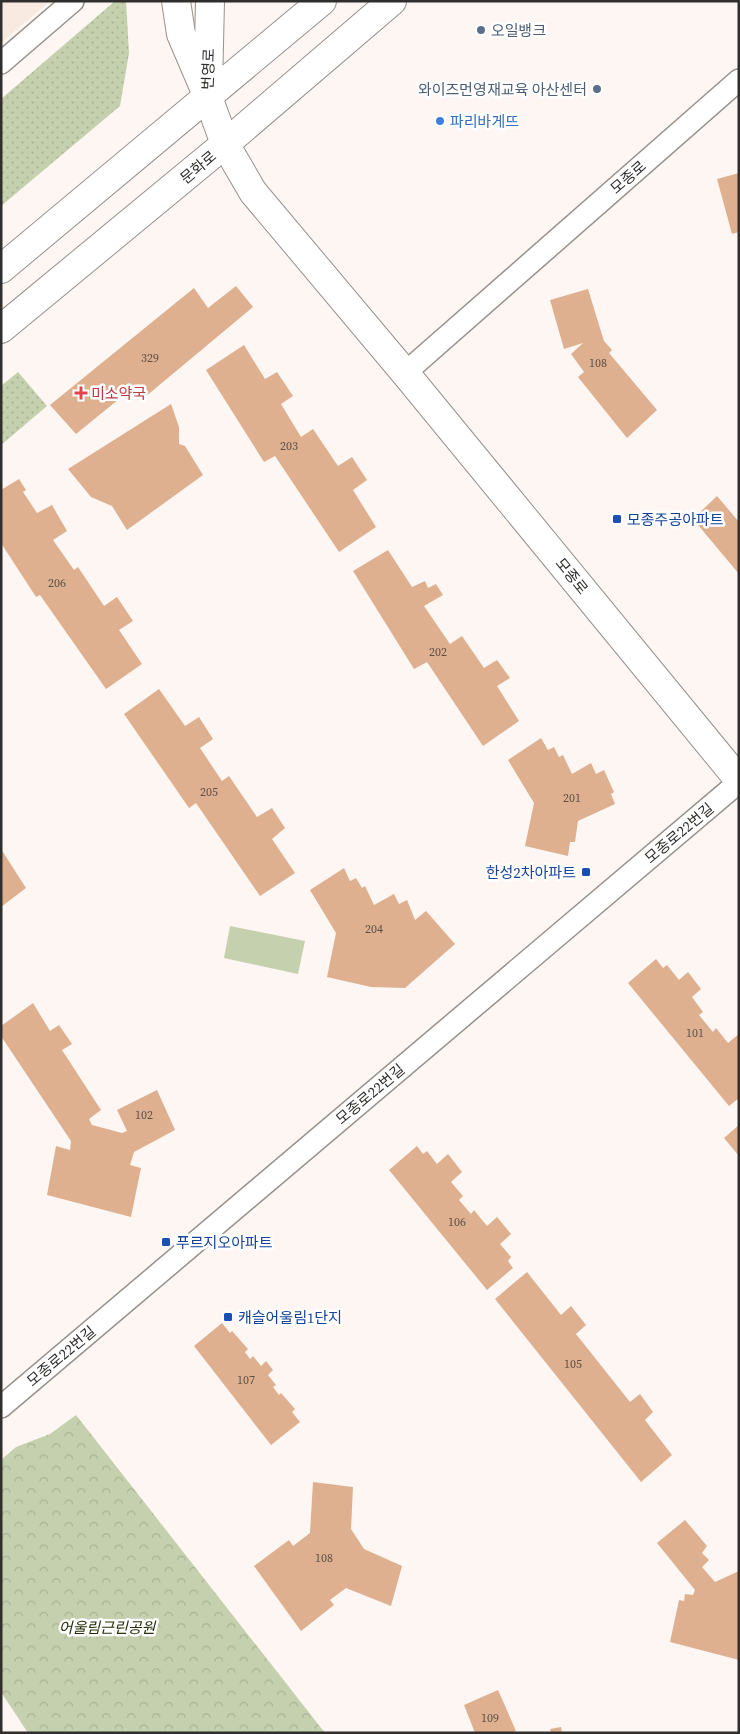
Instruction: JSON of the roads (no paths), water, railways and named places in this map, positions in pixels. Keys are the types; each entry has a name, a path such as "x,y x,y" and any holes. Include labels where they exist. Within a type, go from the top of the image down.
{"street":[{"path":"1,63 73,1"},
{"name":"번영로","path":"176,1 181,34 208,97"},
{"name":"번영로","path":"208,97 210,1"},
{"path":"1,269 322,1"},
{"name":"문화로","path":"1,329 224,144 392,1"},
{"name":"모종로","path":"405,373 739,80"},
{"name":"모종로","path":"208,97 224,144 254,192 405,373 739,781"},
{"name":"모종로22번길","path":"1,1407 739,781"}],"place":[{"name":"오일뱅크","path":"481,30"},
{"name":"와이즈먼영재교육 아산센터","path":"597,89"},
{"name":"파리바게뜨","path":"440,121"},
{"name":"미소약국","path":"81,393"},
{"name":"모종주공아파트","path":"617,519"},
{"name":"한성2차아파트","path":"586,872"},
{"name":"푸르지오아파트","path":"166,1242"},
{"name":"캐슬어울림1단지","path":"228,1317"}],"park label":[{"name":"어울림근린공원","path":"107,1627"}]}
